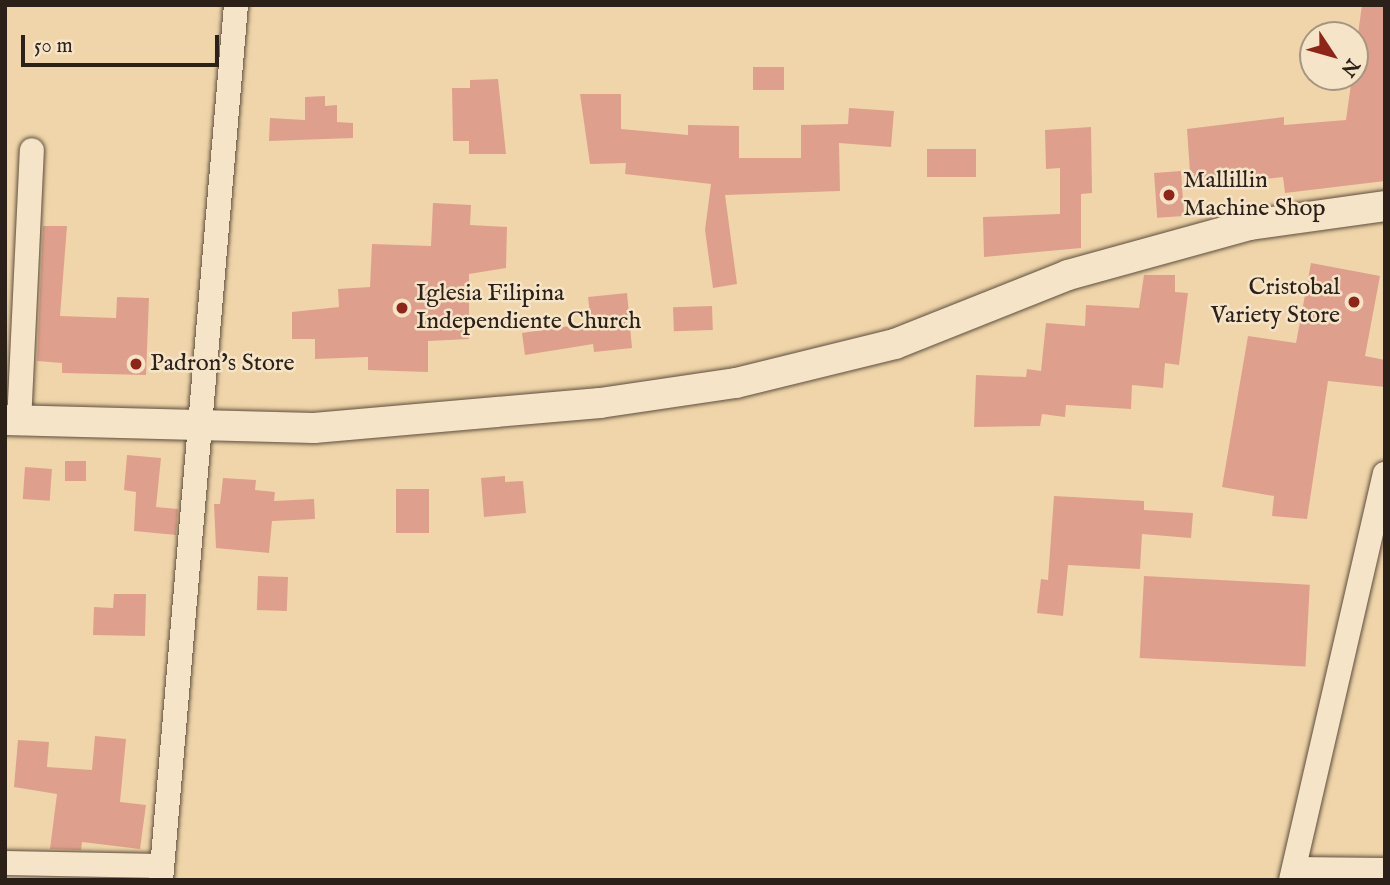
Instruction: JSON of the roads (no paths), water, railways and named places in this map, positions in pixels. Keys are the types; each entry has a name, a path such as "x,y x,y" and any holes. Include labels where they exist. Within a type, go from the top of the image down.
{"street":[{"path":"5,863 162,873 236,5"},
{"path":"33,150 12,421 201,428 314,428 600,403 736,383 895,344 1068,275 1250,225 1385,206"},
{"path":"1385,474 1293,874 1385,870"}],"place":[{"name":"Mallillin Machine Shop","path":"1169,195"},
{"name":"Cristobal Variety Store","path":"1354,302"},
{"name":"Iglesia Filipina Independiente Church","path":"402,308"},
{"name":"Padron's Store","path":"136,364"}]}
